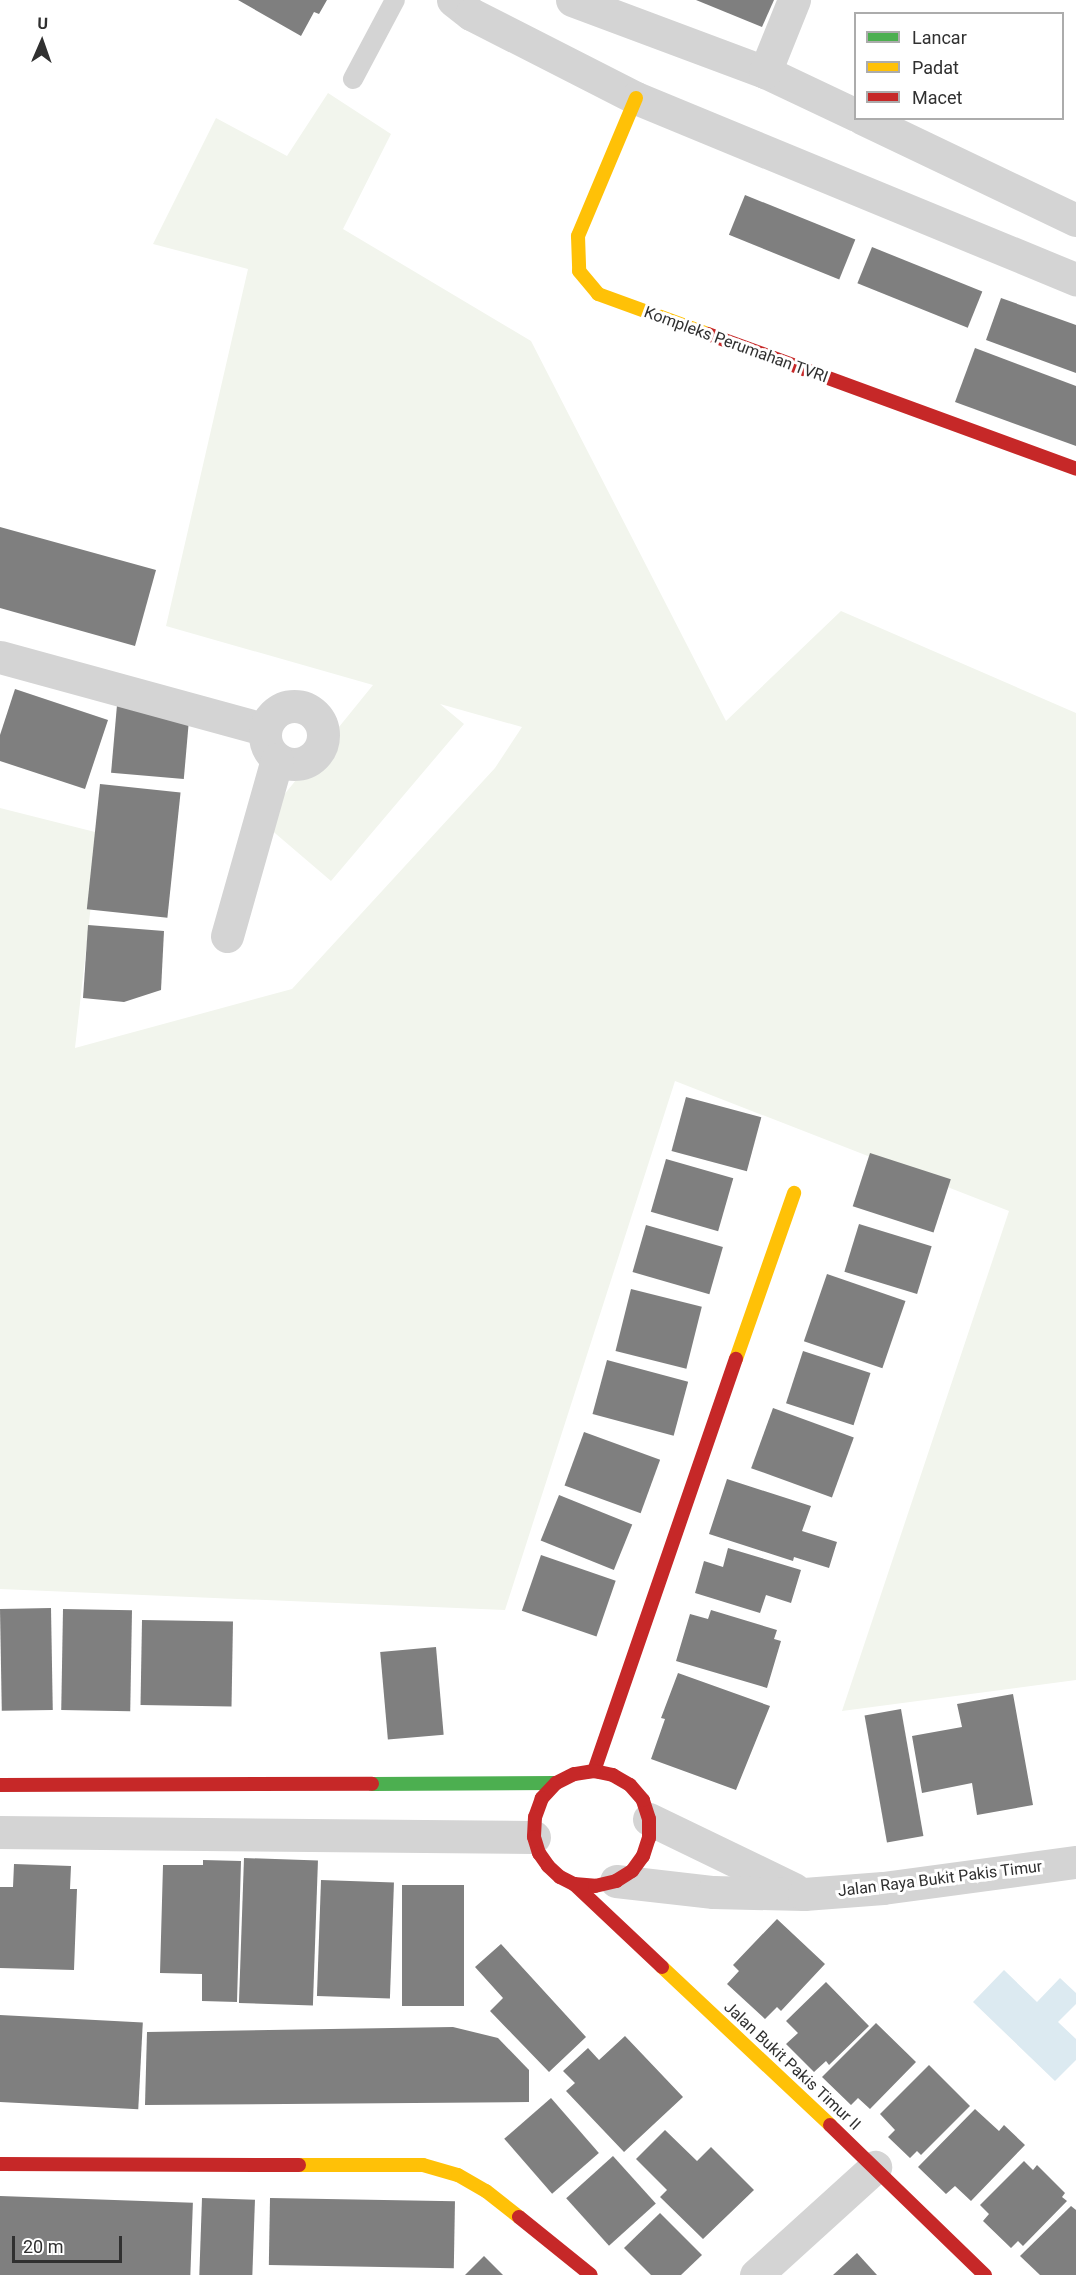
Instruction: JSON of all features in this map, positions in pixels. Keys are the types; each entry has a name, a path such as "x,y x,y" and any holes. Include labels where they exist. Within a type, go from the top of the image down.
{"street":[{"path":"453,0 471,14 636,98 1076,279"},
{"path":"572,0 765,72 854,115"},
{"path":"765,72 794,0"},
{"name":"Kompleks Perumahan TVRI","path":"636,98 578,236 579,271 598,294 1076,469"},
{"path":"866,120 1076,220"},
{"path":"0,657 264,729"},
{"path":"298,705 312,711 322,723 323,738 318,753 306,762 291,764 277,759 268,751 264,729 270,716 283,707 298,705"},
{"path":"227,936 277,759"},
{"path":"594,1772 794,1193"},
{"path":"594,1772 613,1775 630,1785 642,1800 649,1819 649,1838 643,1856 632,1871 616,1881 595,1886 574,1884 560,1877 548,1866 539,1853 534,1837 535,1817 543,1798 556,1784 574,1774 594,1772"},
{"path":"0,1785 556,1784"},
{"path":"649,1819 804,1894"},
{"path":"0,1832 534,1837"},
{"name":"Jalan Raya Bukit Pakis Timur","path":"616,1881 713,1892 804,1894 883,1888 1076,1862"},
{"name":"Jalan Bukit Pakis Timur II","path":"574,1884 875,2167 985,2275"},
{"path":"0,2164 423,2165 458,2175 486,2191 591,2275"},
{"path":"756,2275 875,2167"}],"lane":[{"path":"353,79 395,0"}],"shaded area":[{"path":"328,93 391,134 343,229 531,341 726,721 841,611 1076,713 1076,1680 842,1711 1009,1211 675,1081 505,1610 0,1589 0,808 99,833 75,1048 292,989 495,768 522,727 440,704 464,724 331,881 262,822 373,685 166,626 248,269 153,244 216,118 287,156"},
{"path":"1004,1970 1037,2002 1060,1978 1076,1993 1076,2004 1058,2022 1076,2039 1076,2060 1055,2081 973,2002"}],"building":[{"path":"238,0 327,0 319,14 314,12 301,36"},
{"path":"696,0 774,0 762,27"},
{"path":"745,195 855,240 839,279 729,235"},
{"path":"872,247 982,292 968,328 857,283"},
{"path":"1001,298 1076,325 1076,373 986,340"},
{"path":"975,348 1076,386 1076,446 955,402"},
{"path":"0,527 156,570 135,646 0,608"},
{"path":"15,689 108,720 85,789 0,761 0,735"},
{"path":"117,705 190,711 184,779 111,773"},
{"path":"100,784 181,792 167,918 87,909"},
{"path":"88,925 164,931 161,990 124,1002 83,998"},
{"path":"686,1097 761,1117 747,1171 672,1151"},
{"path":"870,1153 951,1179 934,1233 853,1206"},
{"path":"666,1159 733,1178 718,1231 651,1212"},
{"path":"859,1224 932,1246 917,1294 844,1272"},
{"path":"646,1225 723,1247 709,1294 632,1272"},
{"path":"827,1274 905,1301 882,1368 804,1341"},
{"path":"631,1289 702,1307 686,1369 616,1351"},
{"path":"803,1351 871,1373 854,1425 786,1403"},
{"path":"607,1360 688,1382 674,1436 593,1414"},
{"path":"773,1408 854,1437 832,1498 751,1468"},
{"path":"584,1432 660,1460 641,1513 565,1486"},
{"path":"727,1479 811,1506 802,1531 837,1542 829,1568 794,1557 793,1561 709,1534"},
{"path":"559,1495 632,1525 614,1570 541,1540"},
{"path":"728,1548 801,1570 791,1603 766,1595 760,1613 695,1593 704,1561 723,1567"},
{"path":"541,1555 616,1581 596,1637 522,1611"},
{"path":"51,1608 53,1710 2,1711 0,1609"},
{"path":"63,1609 132,1610 130,1711 61,1710"},
{"path":"711,1610 777,1630 774,1639 781,1641 767,1688 676,1661 690,1614 708,1619"},
{"path":"142,1620 233,1622 232,1707 141,1705"},
{"path":"436,1647 444,1735 388,1740 380,1652"},
{"path":"678,1673 770,1706 736,1790 651,1759 665,1719 661,1718"},
{"path":"1013,1694 1033,1805 977,1815 972,1783 922,1793 912,1736 962,1727 957,1704"},
{"path":"901,1709 923,1836 887,1842 865,1715"},
{"path":"244,1858 318,1861 313,2005 239,2003"},
{"path":"203,1860 241,1861 237,2002 202,2001 202,1974 160,1973 163,1865 203,1865"},
{"path":"14,1864 71,1866 70,1889 77,1889 74,1970 0,1968 0,1887 13,1887"},
{"path":"321,1880 394,1883 390,1998 317,1996"},
{"path":"402,1885 464,1885 464,2006 402,2006"},
{"path":"777,1919 825,1964 781,2011 777,2007 765,2019 727,1984 739,1971 733,1965"},
{"path":"501,1944 586,2037 549,2072 490,2011 503,1998 475,1967"},
{"path":"826,1982 869,2026 829,2065 826,2061 814,2072 786,2044 798,2033 786,2021"},
{"path":"0,2015 143,2022 138,2109 0,2102"},
{"path":"876,2023 916,2062 870,2109 858,2098 851,2105 822,2077"},
{"path":"453,2027 498,2038 529,2070 529,2102 145,2105 147,2032"},
{"path":"625,2036 683,2097 624,2152 566,2091 575,2083 563,2071 588,2048 599,2060"},
{"path":"929,2065 970,2106 921,2155 917,2151 910,2158 888,2137 895,2130 880,2114"},
{"path":"551,2098 599,2153 552,2194 504,2139"},
{"path":"975,2109 999,2131 1004,2125 1025,2145 971,2201 955,2186 946,2194 918,2167"},
{"path":"665,2130 697,2161 711,2147 754,2190 703,2239 660,2197 667,2190 636,2159"},
{"path":"613,2156 656,2204 609,2246 566,2198"},
{"path":"1024,2161 1033,2170 1037,2165 1065,2193 1062,2197 1067,2201 1023,2246 1018,2241 1011,2248 983,2221 989,2214 980,2205"},
{"path":"0,2196 193,2203 190,2275 0,2275"},
{"path":"202,2198 255,2200 252,2275 199,2275"},
{"path":"270,2198 455,2201 454,2268 269,2265"},
{"path":"1071,2206 1076,2210 1076,2275 1040,2275 1020,2256"},
{"path":"660,2213 702,2255 681,2275 651,2275 624,2248"},
{"path":"857,2253 877,2275 833,2275"},
{"path":"484,2256 503,2275 465,2275"}],"traffic: fast":[{"path":"372,1784 556,1783"}],"traffic: slow":[{"path":"636,98 578,236 579,271 598,294 708,334"},
{"path":"736,1359 794,1193"},
{"path":"662,1967 830,2125"},
{"path":"299,2165 423,2165 458,2175 486,2191 519,2217"}],"traffic: jam":[{"path":"708,334 1076,469"},
{"path":"594,1771 736,1359"},
{"path":"574,1884 595,1886 616,1881 632,1871 643,1856 649,1838 649,1819 643,1800 630,1785 613,1775 594,1771 574,1774 556,1783 542,1798 535,1817 534,1837 539,1853 548,1866 560,1877 574,1884 662,1967"},
{"path":"0,1785 372,1784"},
{"path":"830,2125 985,2275"},
{"path":"0,2164 299,2165"},
{"path":"519,2217 591,2275"}]}
